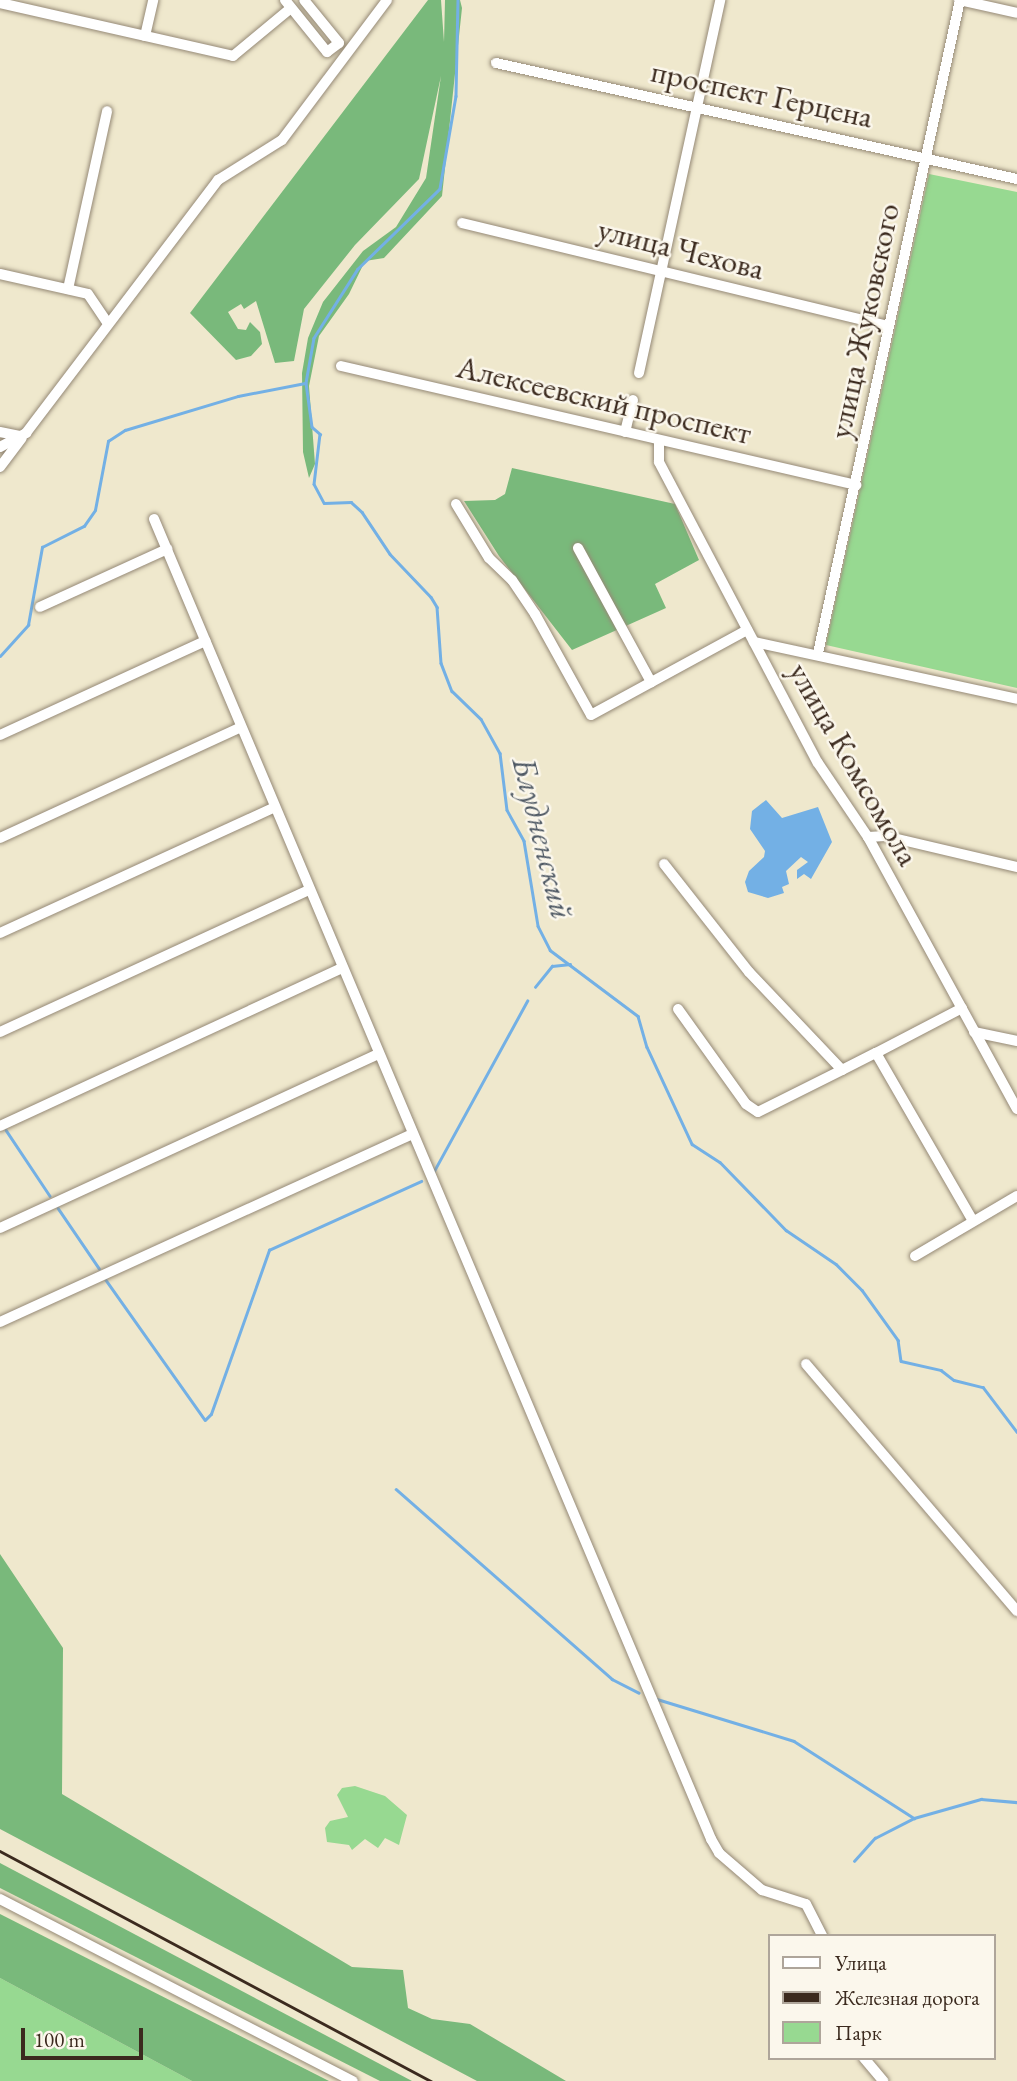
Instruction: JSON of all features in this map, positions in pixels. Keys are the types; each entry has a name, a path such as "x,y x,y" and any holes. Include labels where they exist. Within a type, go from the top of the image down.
{"street":[{"path":"145,37 153,0"},
{"path":"0,3 27,4 145,37 233,56 288,4 327,52 339,43 304,0"},
{"path":"0,467 218,180 282,141 387,0"},
{"path":"639,373 720,0"},
{"path":"960,0 1017,13"},
{"name":"улица Жуковского","path":"818,653 888,326 928,158 960,0"},
{"name":"проспект Герцена","path":"496,63 1017,179"},
{"path":"68,289 107,111"},
{"name":"улица Чехова","path":"462,223 888,326"},
{"path":"0,274 88,294 108,324"},
{"name":"Алексеевский проспект","path":"341,366 856,485"},
{"path":"625,432 633,400"},
{"path":"0,432 23,434"},
{"path":"0,447 23,434"},
{"name":"улица Комсомола","path":"659,441 659,462 818,763 868,837 1017,1108"},
{"path":"456,504 489,558 512,580 535,614 591,715 747,630"},
{"path":"154,519 711,1839 719,1853 762,1890 806,1904 821,1934"},
{"path":"578,548 651,682"},
{"path":"40,607 167,549"},
{"path":"0,735 205,640"},
{"path":"754,642 818,653 1017,699"},
{"path":"0,838 241,727"},
{"path":"0,933 275,807"},
{"path":"868,837 885,836 1017,867"},
{"path":"664,864 749,972 842,1070"},
{"path":"0,1032 309,890"},
{"path":"0,1126 342,968"},
{"path":"678,1009 746,1104 758,1112 962,1009"},
{"path":"974,1032 1017,1041"},
{"path":"876,1053 973,1221"},
{"path":"0,1228 378,1054"},
{"path":"0,1322 412,1134"},
{"path":"915,1256 1017,1196"},
{"path":"806,1364 1017,1611"},
{"path":"0,1899 353,2081"},
{"path":"866,2060 883,2081"}],"green space":[{"path":"428,0 441,0 444,42 445,0 460,0 462,8 442,196 384,258 365,261 349,294 319,336 309,386 315,464 309,478 303,452 302,373 308,338 323,302 363,251 396,227 426,178 441,76 419,179 355,245 304,309 294,361 275,363 256,301 244,309 241,304 228,312 238,329 246,330 250,322 260,332 262,344 251,356 236,360 190,313"},
{"path":"929,174 1017,192 1017,688 826,645"},
{"path":"512,468 675,504 699,560 655,584 666,608 572,650 499,556 464,501 495,500 505,494"},
{"path":"0,1554 63,1648 62,1794 352,1967 403,1970 408,2008 432,2019 470,2024 566,2081 477,2081 0,1829"},
{"path":"355,1786 385,1796 407,1815 399,1845 385,1838 378,1848 365,1839 352,1850 349,1845 327,1842 325,1828 330,1821 348,1817 337,1795 342,1788"},
{"path":"0,1863 412,2081 380,2081 0,1888"},
{"path":"0,1914 329,2081 192,2081 0,1978"},
{"path":"0,1978 192,2081 0,2081"}],"water":[{"path":"766,800 782,818 818,807 832,842 811,879 804,874 797,879 797,870 808,862 801,857 786,871 789,884 782,887 784,893 768,898 748,892 745,882 749,871 764,857 765,851 750,829 752,811"}],"waterway":[{"name":"Блудненский","path":"458,0 456,96 440,189 358,269 314,338 306,383 312,427 320,434 314,484 324,503 351,502 362,512 390,554 431,597 437,607 441,663 452,691 481,719 500,753 507,810 524,841 538,926 550,950 638,1016 647,1047 692,1144 720,1162 786,1230 836,1264 862,1290 898,1340 901,1361 941,1370 954,1380 983,1387 1017,1432"},
{"path":"0,656 28,625 42,547 84,526 95,510 108,441 125,430 238,396 305,383"},
{"path":"535,987 552,966 570,964"},
{"path":"434,1171 527,1001"},
{"path":"6,1130 50,1196"},
{"path":"106,1280 205,1420 211,1414 269,1250 421,1181"},
{"path":"58,1208 99,1268"},
{"path":"396,1489 612,1679 639,1693"},
{"path":"657,1699 794,1741 914,1818 981,1799 1017,1802"},
{"path":"854,1861 875,1838 912,1819"}],"railway":[{"path":"0,1851 431,2081"}]}
